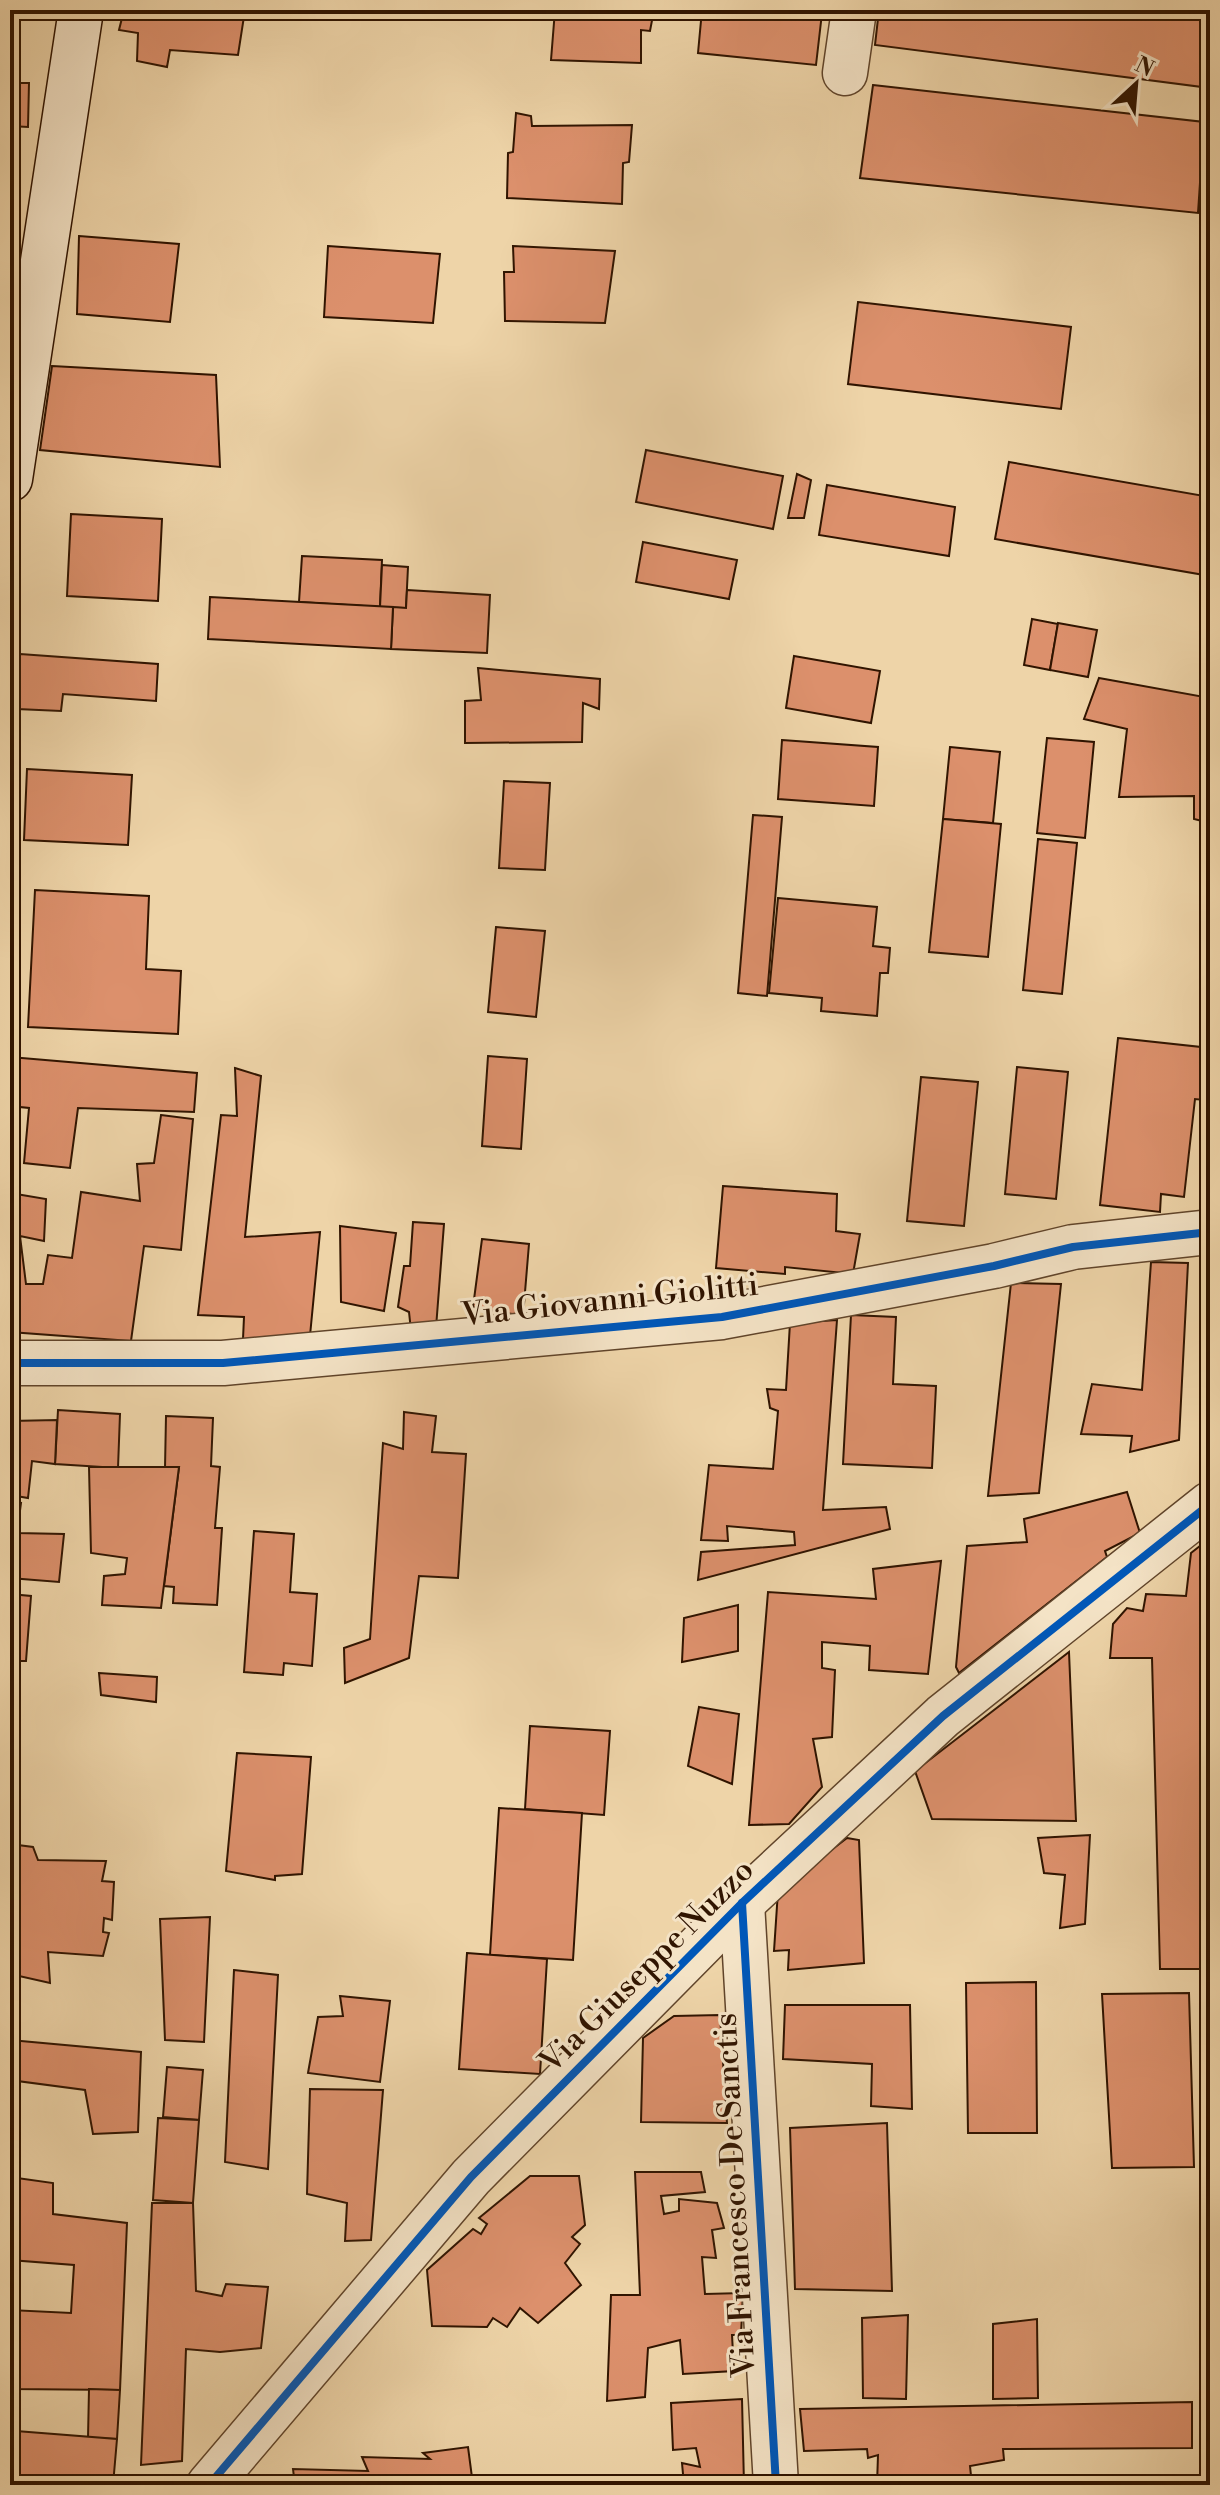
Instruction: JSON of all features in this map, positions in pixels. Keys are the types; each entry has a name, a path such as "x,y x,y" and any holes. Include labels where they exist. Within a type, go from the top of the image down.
{"street":[{"path":"10,479 81,10"},
{"path":"845,73 854,10"},
{"name":"Via Giovanni Giolitti","path":"10,1363 223,1363 722,1317 994,1266 1073,1247 1210,1232"},
{"name":"Via Giuseppe Nuzzo","path":"209,2485 471,2177 742,1903 943,1716 1210,1504"},
{"name":"Via Francesco De Sanctis","path":"742,1903 776,2485"}],"building":[{"path":"124,10 245,10 238,55 170,50 167,67 137,61 138,33 119,30"},
{"path":"555,10 654,10 650,31 641,30 641,63 551,60"},
{"path":"702,10 822,13 816,65 698,53"},
{"path":"879,10 1150,10 1210,18 1210,88 875,45"},
{"path":"10,83 29,83 28,127 10,126"},
{"path":"873,85 1204,122 1198,213 860,178"},
{"path":"516,113 531,116 532,126 632,125 629,162 623,163 622,204 507,198 508,153 513,152"},
{"path":"79,236 179,244 170,322 77,314"},
{"path":"328,246 440,254 433,323 324,317"},
{"path":"513,246 615,251 605,323 505,321 504,272 514,272"},
{"path":"858,302 1071,327 1061,409 848,384"},
{"path":"52,366 216,375 220,467 40,450"},
{"path":"646,450 783,476 773,529 636,502"},
{"path":"1009,462 1210,497 1210,576 995,539"},
{"path":"797,474 811,480 804,518 788,518"},
{"path":"827,485 955,507 949,556 819,535"},
{"path":"71,514 162,519 158,601 67,596"},
{"path":"643,542 737,560 729,599 636,582"},
{"path":"302,556 382,560 380,607 299,602"},
{"path":"382,565 408,567 406,608 380,607"},
{"path":"407,590 490,595 487,653 391,649 393,607 406,608"},
{"path":"210,597 393,607 391,649 208,639"},
{"path":"1032,619 1058,624 1050,670 1024,665"},
{"path":"1058,623 1097,630 1088,677 1050,670"},
{"path":"20,654 158,664 156,701 63,694 61,711 17,709"},
{"path":"794,656 880,671 871,723 786,708"},
{"path":"478,668 600,679 599,709 583,703 582,742 465,743 465,701 481,700"},
{"path":"1099,678 1210,698 1210,823 1194,819 1194,796 1119,797 1127,729 1084,719"},
{"path":"1047,738 1094,742 1085,838 1037,833"},
{"path":"782,740 878,747 874,806 778,799"},
{"path":"950,747 1000,752 993,823 943,819"},
{"path":"27,769 132,775 128,845 24,840"},
{"path":"504,781 550,783 545,870 499,868"},
{"path":"753,815 782,817 767,996 738,993"},
{"path":"943,819 1001,824 988,957 929,952"},
{"path":"1038,839 1077,843 1062,994 1023,990"},
{"path":"35,890 149,896 146,969 181,971 178,1034 28,1027"},
{"path":"778,898 877,907 873,946 890,948 888,973 880,973 877,1016 821,1011 822,998 769,993"},
{"path":"496,927 545,931 536,1017 488,1012"},
{"path":"1118,1038 1210,1048 1204,1100 1195,1099 1184,1197 1161,1194 1160,1212 1100,1205"},
{"path":"488,1056 527,1059 521,1149 482,1146"},
{"path":"10,1057 197,1073 194,1112 78,1108 70,1168 24,1163 29,1108 10,1106"},
{"path":"1017,1067 1068,1072 1056,1199 1005,1194"},
{"path":"235,1068 261,1076 245,1237 320,1232 309,1346 243,1339 244,1317 198,1315 221,1115 237,1116"},
{"path":"921,1077 978,1082 964,1226 907,1221"},
{"path":"161,1115 193,1119 181,1250 144,1246 131,1341 10,1332 10,1193 46,1199 44,1241 20,1236 26,1284 43,1284 48,1255 72,1258 81,1192 140,1201 137,1164 154,1163"},
{"path":"1210,1158 1210,1207 1203,1205"},
{"path":"723,1186 837,1194 836,1231 860,1234 853,1274 785,1267 785,1274 716,1268"},
{"path":"413,1222 444,1224 435,1341 412,1340 409,1312 398,1307 404,1266 410,1266"},
{"path":"340,1226 396,1233 384,1311 341,1302"},
{"path":"482,1239 529,1244 523,1316 473,1307"},
{"path":"1151,1262 1188,1263 1179,1440 1130,1452 1132,1436 1081,1434 1092,1384 1142,1390"},
{"path":"1011,1283 1061,1284 1039,1493 988,1496"},
{"path":"851,1315 896,1317 893,1384 936,1386 932,1468 843,1464"},
{"path":"837,1320 823,1510 886,1507 890,1529 698,1580 701,1552 795,1545 794,1532 727,1526 728,1541 701,1540 709,1465 773,1469 778,1411 770,1408 767,1389 786,1390 790,1323"},
{"path":"58,1410 120,1414 118,1468 55,1464"},
{"path":"404,1412 436,1416 432,1452 466,1454 458,1578 419,1576 409,1658 345,1683 344,1648 370,1639 383,1443 403,1449"},
{"path":"166,1416 213,1418 211,1466 220,1467 215,1528 222,1528 217,1605 173,1603 174,1587 164,1586 179,1467 165,1468"},
{"path":"57,1420 55,1464 32,1461 28,1498 10,1495 10,1421"},
{"path":"89,1467 179,1467 161,1608 102,1605 104,1576 125,1574 127,1558 91,1553"},
{"path":"1127,1492 1140,1533 1105,1551 1107,1557 959,1673 956,1667 967,1546 1027,1542 1024,1519"},
{"path":"10,1502 21,1503 17,1533 64,1534 59,1582 10,1578"},
{"path":"254,1531 294,1534 290,1592 317,1594 312,1666 284,1663 283,1675 244,1672"},
{"path":"1210,1538 1210,1678 1204,1678 1209,1969 1160,1969 1152,1658 1110,1658 1113,1624 1127,1608 1143,1611 1146,1594 1186,1596 1191,1553"},
{"path":"941,1561 928,1674 869,1670 870,1646 822,1642 822,1668 835,1670 832,1737 813,1739 822,1787 789,1824 749,1825 768,1592 876,1599 873,1569"},
{"path":"10,1594 31,1596 26,1661 16,1661 10,1724"},
{"path":"738,1605 738,1651 682,1662 684,1618"},
{"path":"1069,1652 1076,1821 932,1819 915,1771"},
{"path":"99,1673 157,1677 156,1702 101,1695"},
{"path":"699,1707 739,1714 732,1784 688,1766"},
{"path":"530,1726 610,1731 604,1815 525,1809"},
{"path":"237,1753 311,1757 302,1874 275,1876 275,1880 226,1871"},
{"path":"499,1808 582,1813 573,1960 490,1955"},
{"path":"1090,1835 1085,1924 1060,1928 1065,1875 1044,1873 1038,1838"},
{"path":"847,1838 859,1840 864,1963 788,1970 789,1950 774,1951 778,1891"},
{"path":"10,1844 33,1847 38,1860 106,1861 102,1881 114,1882 112,1920 104,1918 103,1932 109,1933 103,1956 48,1952 50,1983 10,1974"},
{"path":"210,1917 204,2042 165,2040 160,1919"},
{"path":"467,1953 547,1959 540,2074 459,2069"},
{"path":"234,1970 278,1975 268,2169 225,2162"},
{"path":"1036,1982 1037,2133 968,2133 966,1983"},
{"path":"1189,1993 1194,2167 1112,2168 1102,1994"},
{"path":"340,1996 390,2001 380,2082 308,2073 318,2017 343,2016"},
{"path":"785,2005 910,2005 912,2109 871,2106 872,2064 783,2059"},
{"path":"720,2015 727,2123 641,2122 643,2038 674,2016"},
{"path":"1205,2022 1210,2022 1207,2134"},
{"path":"10,2040 141,2052 138,2132 93,2134 85,2090 10,2080"},
{"path":"167,2067 203,2070 199,2120 163,2117"},
{"path":"310,2089 383,2090 371,2240 345,2241 347,2203 307,2194"},
{"path":"158,2118 199,2120 193,2203 153,2200"},
{"path":"887,2123 892,2291 795,2289 790,2128"},
{"path":"635,2172 701,2172 705,2192 661,2196 664,2214 679,2211 679,2199 717,2203 724,2228 712,2230 716,2258 702,2257 705,2294 743,2293 741,2335 732,2335 734,2371 683,2374 680,2340 648,2348 645,2397 607,2401 611,2295 640,2295"},
{"path":"530,2176 579,2176 585,2225 572,2237 580,2244 565,2263 581,2285 538,2323 520,2308 507,2327 493,2318 487,2327 432,2326 427,2270 473,2229 481,2234 487,2224 479,2218"},
{"path":"10,2177 53,2183 53,2214 127,2223 120,2390 10,2389 10,2310 71,2313 74,2265 10,2260"},
{"path":"152,2203 193,2203 196,2291 222,2296 226,2284 268,2287 261,2348 220,2352 186,2349 182,2461 141,2465"},
{"path":"908,2315 906,2399 863,2398 862,2318"},
{"path":"1037,2319 1038,2398 993,2399 993,2324"},
{"path":"89,2389 120,2390 117,2439 88,2438"},
{"path":"742,2399 744,2485 684,2485 682,2463 700,2467 696,2448 673,2450 671,2403"},
{"path":"1192,2402 1192,2448 1003,2449 1004,2460 970,2466 972,2485 877,2485 878,2455 868,2458 867,2449 804,2451 800,2409"},
{"path":"10,2431 16,2431 14,2485 10,2485"},
{"path":"16,2431 117,2439 113,2485 14,2485"},
{"path":"468,2447 473,2485 295,2485 293,2469 368,2471 362,2457 430,2459 423,2453"}],"cycle path":[{"path":"10,1363 223,1363 722,1317 994,1266 1073,1247 1210,1232"},
{"path":"209,2485 471,2177 742,1903 943,1716 1210,1504"},
{"path":"742,1903 776,2485"}]}
